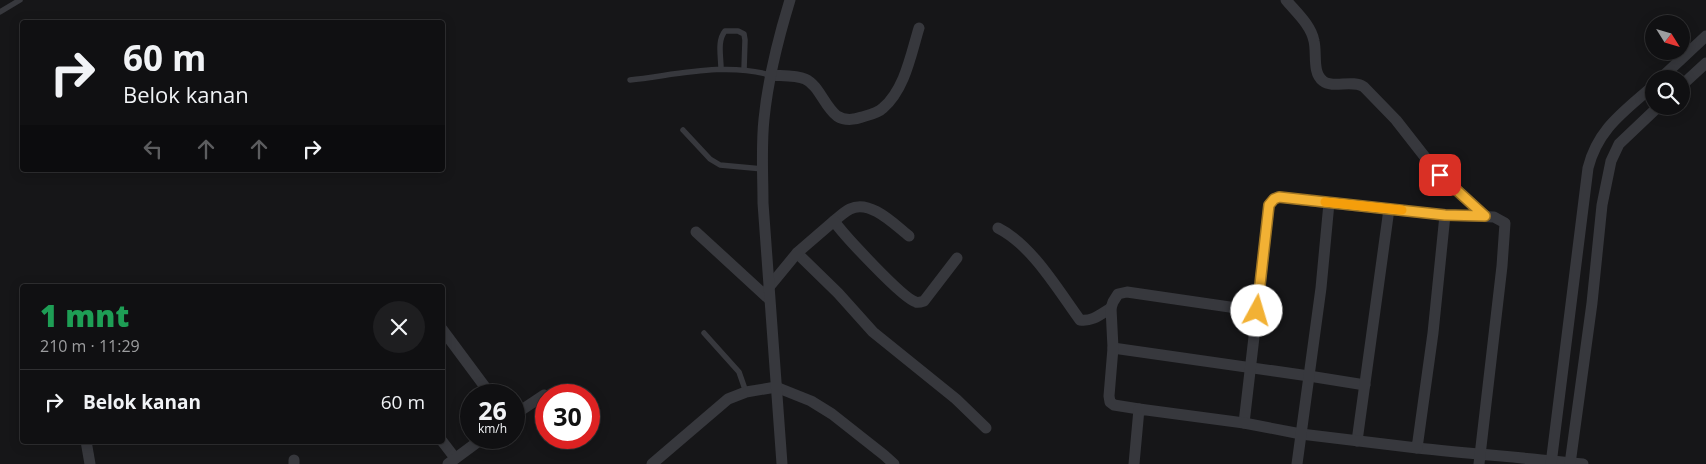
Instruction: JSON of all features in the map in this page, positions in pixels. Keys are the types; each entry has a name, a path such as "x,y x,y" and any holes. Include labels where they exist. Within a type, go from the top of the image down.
{"street":[{"path":"782,464 768,287 763,169 764,120 770,75 790,0"},
{"path":"1286,0 1310,30 1315,48 1317,72 1322,80 1328,84 1358,84 1364,87 1396,120 1432,166 1485,216"},
{"path":"770,75 806,79 812,83 830,109 837,116 845,120 869,115 882,109 892,98 900,84 919,28"},
{"path":"1670,70 1706,36"},
{"path":"1679,62 1693,75"},
{"path":"1690,78 1706,63"},
{"path":"1551,462 1588,168 1592,151 1604,131 1645,93"},
{"path":"1570,463 1592,303 1602,205 1611,161 1619,144 1650,115"},
{"path":"1244,424 1269,205 1274,199 1279,197 1445,215 1494,217 1505,223 1505,231 1480,459"},
{"path":"1297,464 1329,203"},
{"path":"768,287 797,253 851,208 861,206 880,214 910,236"},
{"path":"1358,441 1389,209"},
{"path":"1417,448 1433,333 1445,215"},
{"path":"834,221 873,264 909,298 916,302 924,301 957,258"},
{"path":"998,228 1013,237 1030,254 1080,320 1086,322 1111,308"},
{"path":"696,232 769,299"},
{"path":"797,253 838,293 873,332 945,390 986,428"},
{"path":"1257,311 1127,292 1118,294 1112,302 1111,308 1113,348 1110,402 1114,405 1301,434 1417,448 1480,459 1583,464"},
{"path":"1571,301 1592,303"},
{"path":"445,333 483,384"},
{"path":"1113,348 1309,376 1364,386"},
{"path":"652,464 728,399 746,392 776,387 811,401 832,414 884,454 894,464"},
{"path":"1134,464 1139,409"},
{"path":"87,444 90,464"},
{"path":"444,444 452,461 468,449"}],"lane":[{"path":"0,12 20,0"},
{"path":"721,69 720,40 722,34 725,31 738,31 744,34 745,40 744,70"},
{"path":"630,80 721,69 744,70 770,75"},
{"path":"683,130 710,159 720,165 763,169"},
{"path":"704,333 739,372 746,392"}],"slow traffic":[{"path":"1325,202 1402,210"}],"route":[{"path":"1257,311 1269,205 1274,199 1279,197 1445,215 1485,216 1440,175"}]}
